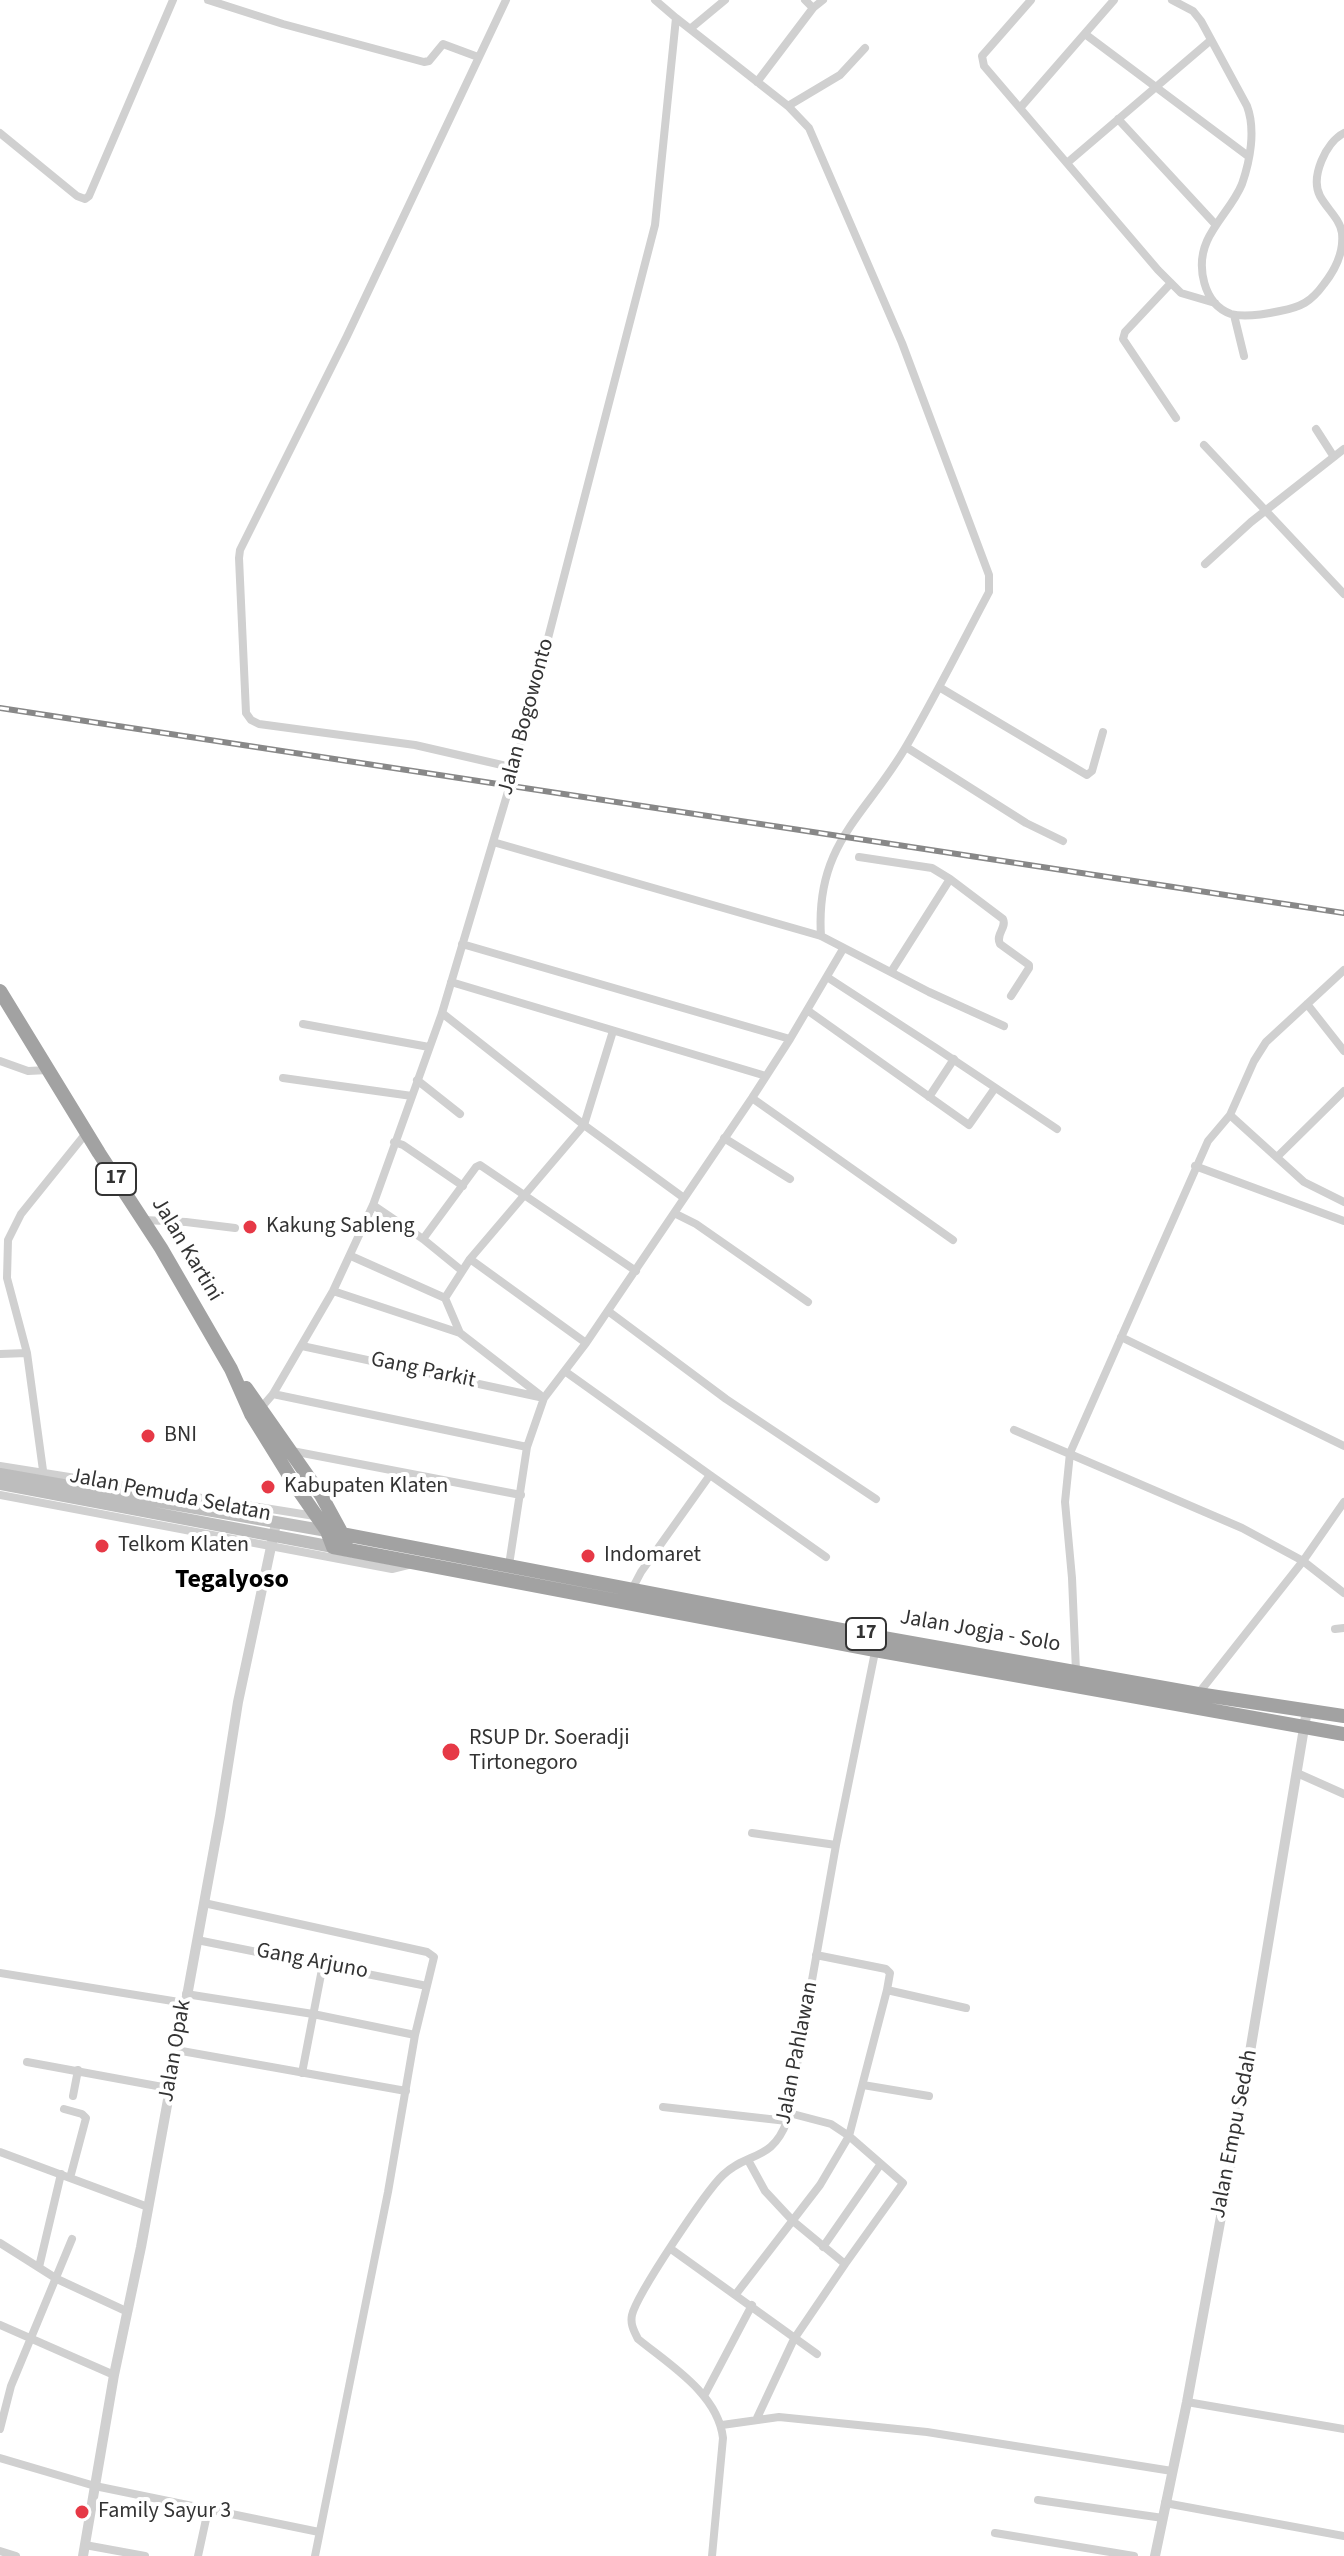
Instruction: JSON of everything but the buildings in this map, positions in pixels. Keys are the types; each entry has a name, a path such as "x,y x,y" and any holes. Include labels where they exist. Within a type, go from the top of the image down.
{"highway":[{"name":"Jalan Kartini","path":"0,991 144,1220 231,1369 251,1414 295,1485 322,1510"},
{"name":"Jalan Kartini","path":"231,1369 292,1451 322,1510"},
{"name":"17","path":"322,1510 333,1547"},
{"name":"17","path":"322,1510 344,1534 349,1550"},
{"name":"Jalan Jogja - Solo","path":"327,1531 509,1565 630,1595 1344,1734"},
{"name":"Jalan Jogja - Solo","path":"333,1547 414,1563 630,1595"},
{"name":"Jalan Jogja - Solo","path":"877,1644 1076,1671 1198,1694 1344,1716"}],"main road":[{"name":"Jalan Pemuda Selatan","path":"0,1474 187,1518 333,1547"},
{"name":"Jalan Pemuda Selatan","path":"0,1484 45,1483"},
{"name":"Jalan Pemuda Selatan","path":"274,1535 327,1531"}],"street":[{"path":"0,133 77,196 86,198 92,192 173,0"},
{"path":"208,0 424,62 429,61 443,44 478,57"},
{"path":"506,0 347,336 240,550 246,713 251,720 259,724 415,745 515,768"},
{"path":"655,0 788,106 809,128 902,343 989,575 989,592 906,747 838,843 822,896 821,936"},
{"path":"690,29 725,0"},
{"path":"805,0 813,8"},
{"path":"757,82 813,8 823,0"},
{"path":"1031,0 982,56 982,61 1171,283 1181,293 1215,303 1234,316 1272,313 1303,306 1310,302 1336,267 1342,232 1320,197 1318,186 1321,164 1329,145 1344,133"},
{"path":"1020,108 1114,0"},
{"path":"1172,0 1193,11 1250,113 1251,142 1238,192 1215,224 1205,245 1202,266 1207,288 1215,303"},
{"name":"Jalan Bogowonto","path":"261,1408 302,1346 351,1256 373,1205 442,1013 515,768 655,225 676,18"},
{"path":"1085,34 1248,156"},
{"path":"1067,163 1211,40"},
{"path":"788,106 840,75 865,48"},
{"path":"1118,119 1215,224"},
{"path":"1336,267 1344,274"},
{"path":"1171,283 1125,332 1123,339 1176,418"},
{"path":"1234,316 1244,356"},
{"path":"1316,429 1334,457"},
{"path":"1204,445 1344,594"},
{"path":"1205,564 1265,511 1344,449"},
{"path":"939,687 1087,775 1092,771 1103,732"},
{"path":"906,747 1026,823 1063,841"},
{"path":"493,842 821,936 1004,1026"},
{"path":"859,857 932,868 1003,919 1004,926 998,940 1029,965 1011,996"},
{"path":"891,972 950,879"},
{"path":"462,944 790,1039"},
{"path":"509,1565 527,1447 543,1397 566,1372 752,1098 843,949"},
{"path":"1076,1671 1065,1502 1070,1453 1208,1141 1230,1115 1261,1049 1344,970"},
{"path":"827,977 1057,1129"},
{"path":"451,982 766,1076"},
{"path":"1307,1004 1344,1051"},
{"path":"807,1010 969,1125 995,1088"},
{"path":"442,1013 584,1125 684,1198"},
{"path":"303,1024 429,1047"},
{"path":"445,1298 461,1270 584,1125 613,1031"},
{"path":"929,1097 954,1059"},
{"path":"0,1061 28,1071 49,1070"},
{"path":"283,1078 412,1096"},
{"path":"417,1080 460,1114"},
{"path":"1277,1157 1344,1091"},
{"path":"752,1098 953,1240"},
{"path":"1230,1115 1304,1182 1342,1199"},
{"path":"0,1466 45,1483 27,1353 4,1276 8,1240 13,1227 87,1132"},
{"path":"724,1138 790,1179"},
{"path":"394,1142 463,1186"},
{"path":"423,1239 480,1165 636,1271"},
{"path":"1195,1166 1344,1221"},
{"path":"373,1205 461,1270"},
{"path":"674,1213 696,1224 808,1302"},
{"path":"144,1220 235,1228"},
{"path":"351,1256 445,1298 460,1333"},
{"path":"470,1259 586,1343"},
{"path":"333,1291 460,1333 543,1397"},
{"path":"608,1311 726,1399 876,1499"},
{"path":"1121,1337 1344,1446"},
{"name":"Gang Parkit","path":"302,1346 543,1397"},
{"path":"0,1354 27,1353"},
{"path":"566,1372 826,1557"},
{"path":"273,1394 527,1447"},
{"path":"1014,1430 1242,1528 1303,1561 1344,1593"},
{"path":"292,1451 521,1495"},
{"path":"630,1595 710,1475"},
{"path":"0,1495 140,1505 322,1510"},
{"path":"1198,1694 1303,1561 1344,1502"},
{"path":"140,1505 187,1518 274,1535 392,1569 414,1563"},
{"name":"Jalan Opak","path":"84,2550 244,1671 274,1535"},
{"name":"Jalan Pahlawan","path":"722,2425 704,2396 638,2339 632,2317 637,2303 716,2182 729,2169 776,2144 788,2117 836,1845 877,1644"},
{"name":"Jalan Empu Sedah","path":"1155,2556 1187,2402 1240,2111 1307,1710"},
{"path":"1297,1773 1344,1794"},
{"path":"752,1833 836,1845"},
{"path":"204,1903 427,1952 434,1957 415,2035 383,2217 315,2556"},
{"name":"Gang Arjuno","path":"197,1940 427,1986"},
{"path":"736,2294 820,2185 849,2136 887,1990 890,1973 886,1969 816,1955"},
{"path":"302,2073 323,1964"},
{"path":"0,1973 313,2014 415,2035"},
{"path":"887,1990 966,2008"},
{"path":"176,2050 406,2091"},
{"path":"27,2062 168,2088"},
{"path":"73,2096 78,2070"},
{"path":"863,2085 929,2096"},
{"path":"663,2107 788,2117 831,2124 903,2184 794,2339 757,2418"},
{"path":"39,2267 65,2176 86,2122 82,2114 64,2109"},
{"path":"0,2152 148,2207"},
{"path":"748,2160 765,2191 793,2221 845,2264"},
{"path":"823,2247 880,2165"},
{"path":"0,2429 11,2386 72,2239"},
{"path":"0,2243 57,2279 128,2312"},
{"path":"671,2249 817,2354"},
{"path":"704,2396 752,2305"},
{"path":"0,2325 114,2375"},
{"path":"1187,2402 1344,2429"},
{"path":"712,2556 722,2425 757,2418 779,2417 927,2432 1172,2471"},
{"path":"0,2458 95,2486 319,2532"},
{"path":"1038,2500 1163,2518"},
{"path":"1165,2503 1344,2536"},
{"path":"198,2556 208,2510"},
{"path":"995,2533 1134,2556"},
{"path":"84,2550 145,2556"},
{"path":"0,2551 16,2556"}],"railway":[{"path":"0,708 1344,913"}],"place":[{"name":"Kakung Sableng","path":"250,1227"},
{"name":"BNI","path":"148,1436"},
{"name":"Kabupaten Klaten","path":"268,1487"},
{"name":"Telkom Klaten","path":"102,1546"},
{"name":"Indomaret","path":"588,1556"},
{"name":"RSUP Dr. Soeradji Tirtonegoro","path":"451,1752"},
{"name":"Family Sayur 3","path":"82,2512"}],"district":[{"name":"Tegalyoso","path":"232,1581"}]}
